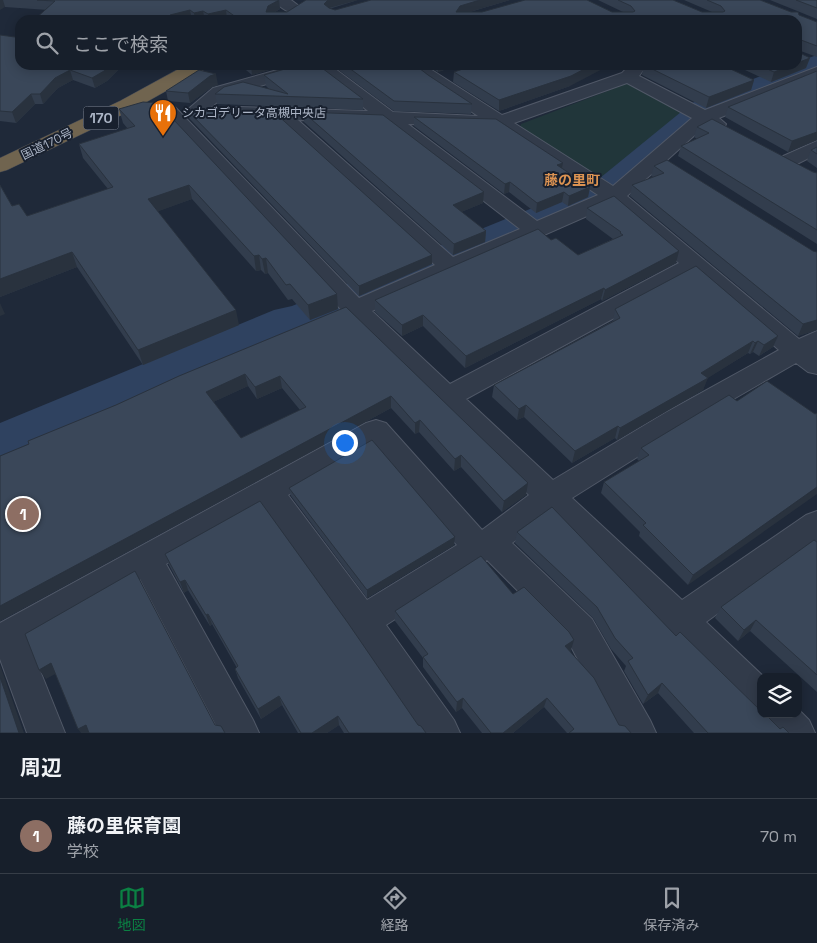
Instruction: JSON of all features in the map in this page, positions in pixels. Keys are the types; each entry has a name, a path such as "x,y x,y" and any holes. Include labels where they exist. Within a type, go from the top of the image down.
{"highway":[{"path":"289,13 310,0"},
{"name":"国道170号","path":"0,166 126,105 190,70"}],"street":[{"path":"281,0 289,13"},
{"path":"195,111 219,92 294,70"},
{"path":"326,70 529,227"},
{"path":"363,621 484,545 551,496 675,420 810,352 695,264 607,192 420,70"},
{"path":"348,302 529,227 607,192 668,161 698,114 800,70"},
{"path":"126,105 168,110 500,122 633,71 698,114 729,130"},
{"path":"435,80 454,74"},
{"path":"168,110 348,302 757,695"},
{"path":"281,114 445,262"},
{"path":"810,173 779,156 817,147"},
{"path":"448,397 695,264"},
{"path":"46,733 9,636 376,431 484,545 580,630 637,733"},
{"path":"268,492 363,621 441,733"},
{"path":"680,621 817,524"},
{"path":"147,560 240,733"},
{"path":"781,718 796,733"}],"green space":[{"path":"626,84 634,85 685,113 605,183 520,128 521,124"}],"building":[{"path":"37,0 279,0 268,6 266,12 287,12 306,0 328,0 324,4 335,10 371,0 480,0 460,6 456,12 482,12 525,0 587,0 612,12 633,12 635,11 631,6 618,0 673,0 702,12 723,12 725,11 721,6 707,0 760,0 791,12 798,12 799,15 233,15 226,10 208,14 203,11 194,13 190,10 170,15 40,15 55,1"},
{"path":"796,0 817,0 817,8"},
{"path":"802,16 817,22 817,46 802,40"},
{"path":"0,35 15,37 15,70 70,70 55,78 40,94 31,94 12,112 0,111"},
{"path":"802,54 810,58 802,61"},
{"path":"70,70 105,70 92,78"},
{"path":"199,70 216,74 210,76 188,93 166,91"},
{"path":"282,70 325,70 363,99 215,94 224,87 243,82 288,94 264,75"},
{"path":"352,70 422,70 472,104 394,101"},
{"path":"460,70 582,70 571,76 499,100 454,72"},
{"path":"654,70 733,70 754,80 709,97"},
{"path":"817,71 817,132 792,141 728,107"},
{"path":"143,102 158,103 337,294 308,305 290,284 286,285 266,258 262,259 259,255 254,256 189,185 148,199 236,310 138,350 72,252 0,279 0,185 12,206 19,204 27,216 113,187 79,144 135,126 119,109"},
{"path":"187,110 274,112 432,255 359,286"},
{"path":"303,112 383,115 484,192 453,205 486,231 454,244"},
{"path":"414,117 496,119 563,163 557,165 590,187 569,196 564,192 537,203 510,182 505,184"},
{"path":"712,119 817,173 817,230 681,146 709,133 697,127"},
{"path":"817,147 817,154 811,150"},
{"path":"667,160 817,252 817,320 803,324 632,185 664,173 654,166"},
{"path":"614,196 679,251 605,290 604,288 466,356 423,315 402,325 375,300 538,229 551,240 556,238 578,255 623,235 587,208"},
{"path":"696,266 778,336 764,345 758,341 755,343 753,341 701,373 708,378 575,451 526,405 519,409 494,385 620,318 615,309"},
{"path":"346,307 528,483 504,501 461,455 455,459 420,420 415,423 391,396 0,606 0,456 29,444 28,441 116,405 179,376","holes":["245,374 255,387 280,376 306,407 241,438 206,392"]},
{"path":"767,381 815,414 817,413 817,487 693,575 643,525 646,523 604,482 649,455 641,448 729,395 737,401"},
{"path":"372,440 455,537 367,590 289,488"},
{"path":"260,501 348,623 418,725 426,733 349,733 338,716 312,733 301,733 279,696 258,709 235,669 238,666 208,614 206,615 185,580 180,582 165,554"},
{"path":"552,507 676,636 680,632 757,707 757,718 769,718 780,729 783,727 789,733 708,733 662,683 648,695 628,661 633,658 615,638 597,607 517,532"},
{"path":"814,540 817,542 817,675 756,620 744,630 721,607"},
{"path":"481,556 513,594 524,587 569,632 574,640 565,646 594,678 619,725 625,726 631,733 569,733 574,729 547,698 503,733 491,733 463,698 457,702 423,657 428,654 395,611"},
{"path":"135,571 215,725 221,726 225,733 89,733 86,725 78,729 51,663 39,670 25,634"},
{"path":"0,677 19,733 0,733"}],"waterway":[{"path":"0,444 289,320 298,319 597,195 612,185 703,110 817,64"}],"place":[{"name":"シカゴデリータ高槻中央店","path":"163,137"},
{"name":"藤の里保育園","path":"23,514"}],"district":[{"name":"藤の里町","path":"572,180"}]}
